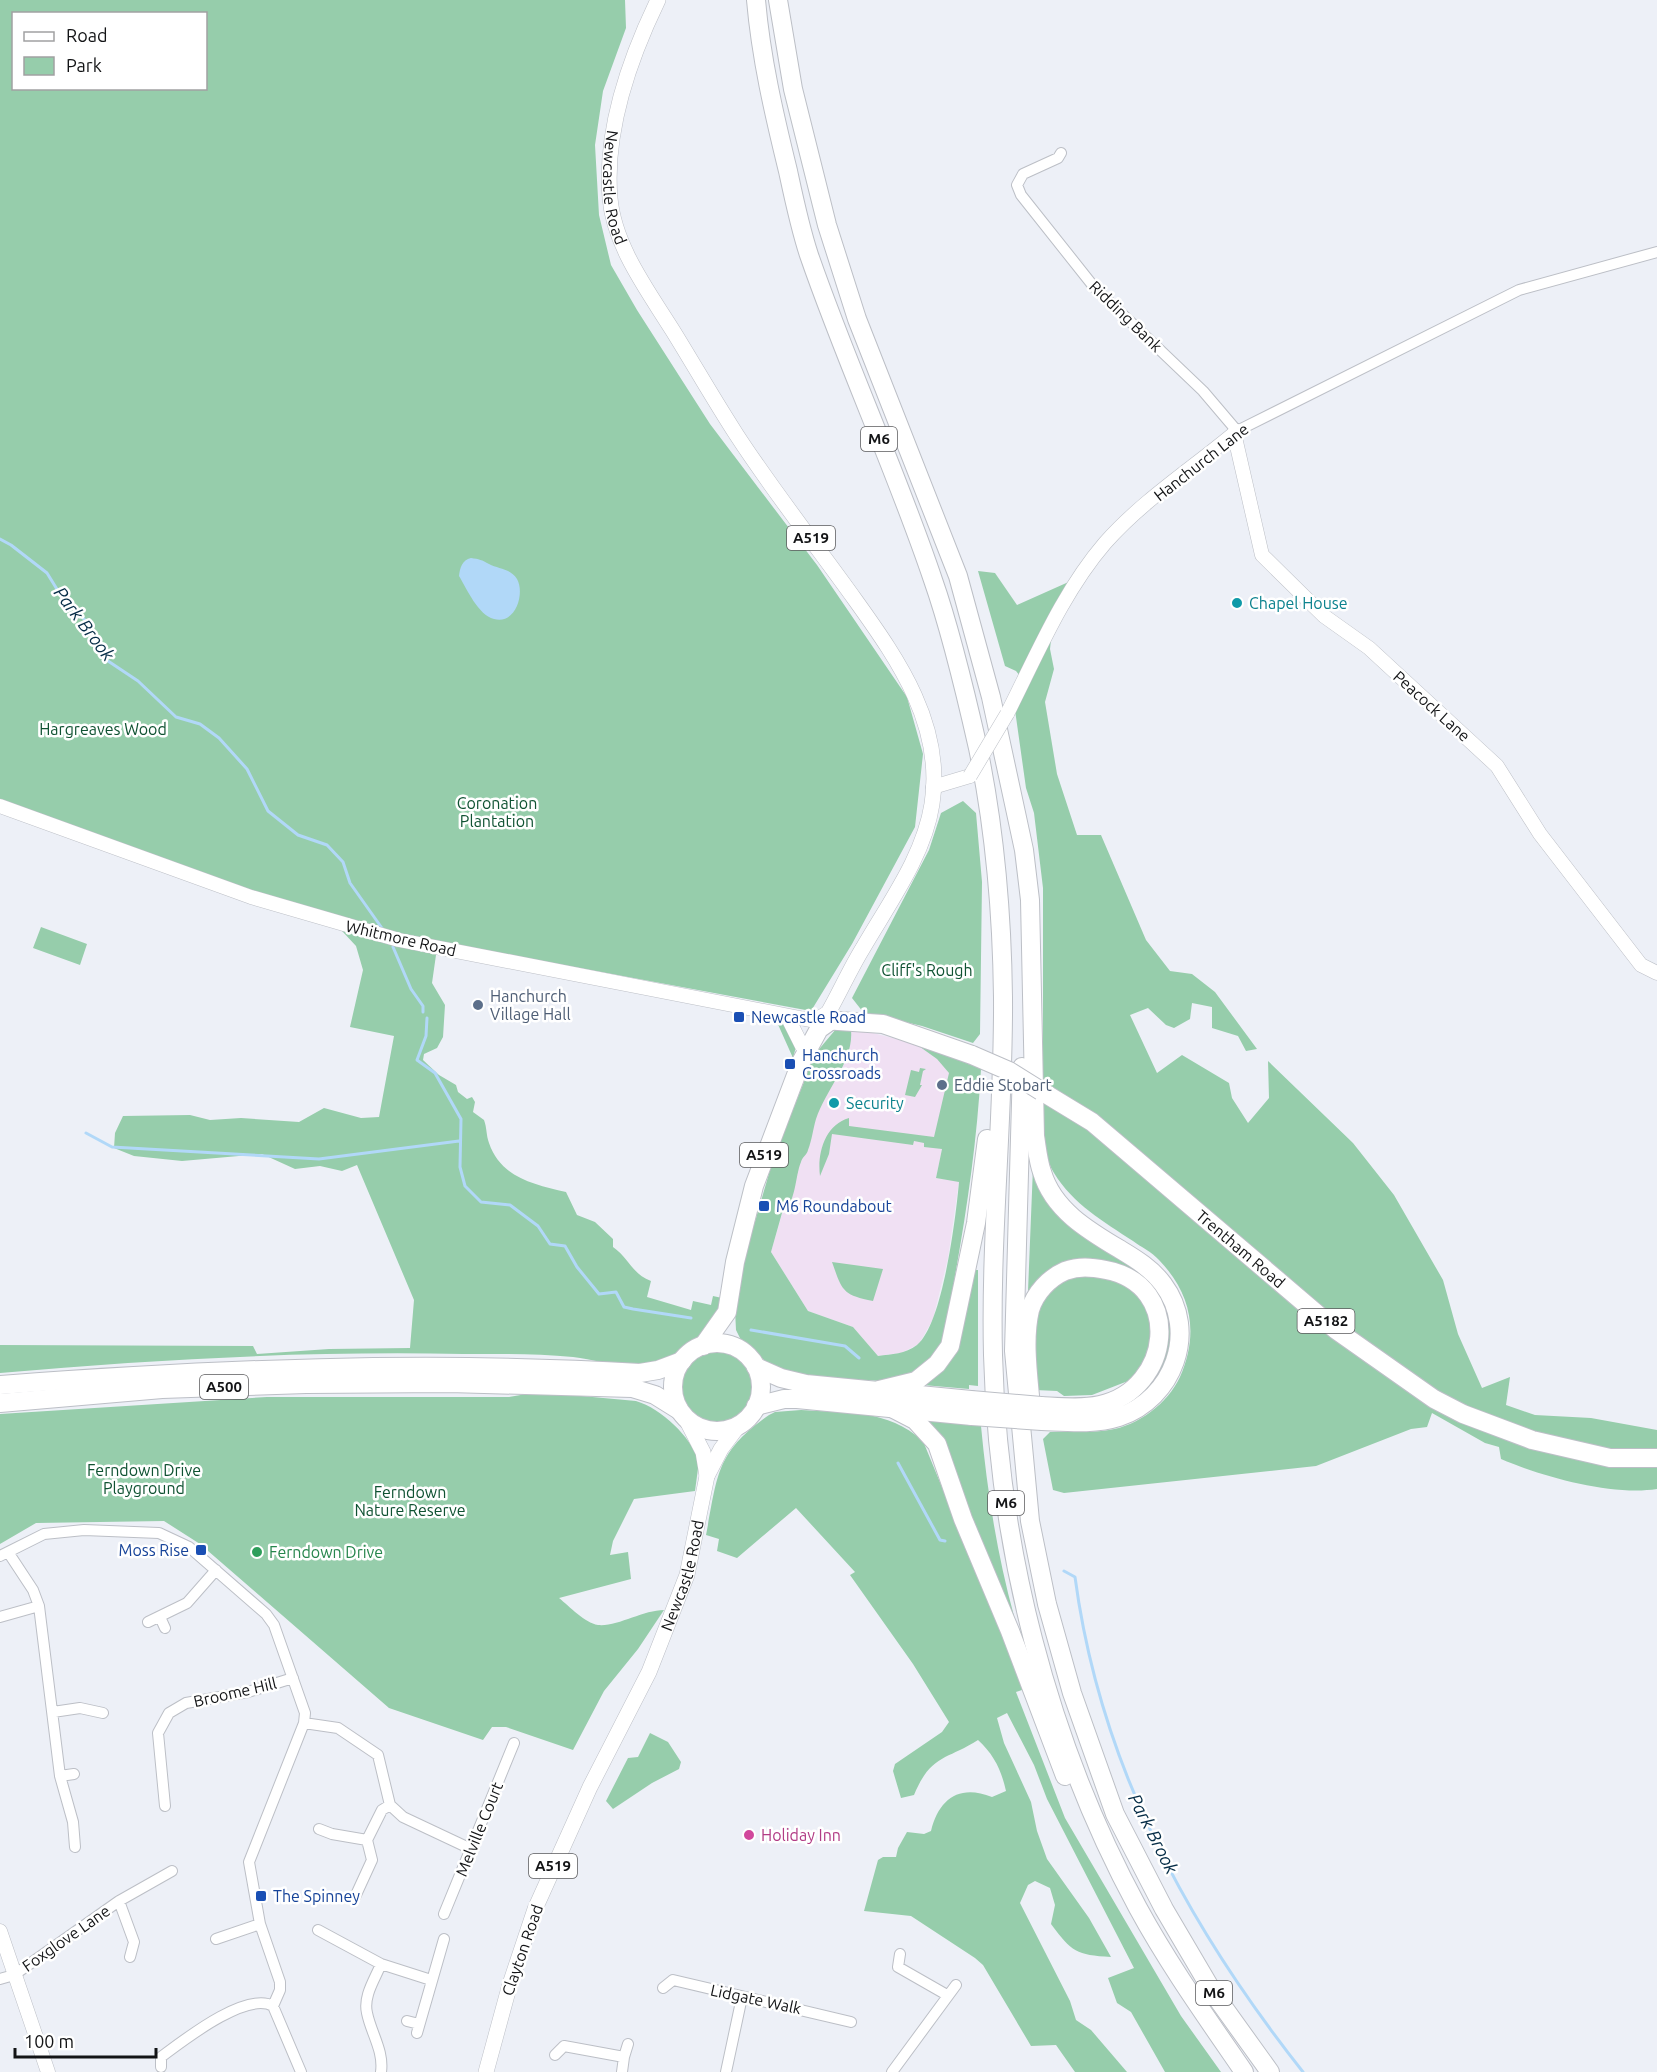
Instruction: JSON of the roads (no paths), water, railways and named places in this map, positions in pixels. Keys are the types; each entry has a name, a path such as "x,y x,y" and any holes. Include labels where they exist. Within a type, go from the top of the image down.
{"highway":[{"name":"M6","path":"756,0 770,99 806,248 934,583 976,742 991,815 998,880 1003,999 994,1237 993,1354 998,1447 1009,1525 1023,1594 1052,1703 1071,1760 1094,1816 1135,1903 1162,1951 1243,2072"},
{"name":"M6","path":"756,1367 781,1378 884,1398 1100,1421 1137,1409 1153,1397 1168,1380 1176,1362 1180,1341 1174,1303 1164,1284 1150,1269 1075,1221 1050,1190 1042,1172 1035,1136 1030,900 1024,850 1010,795 991,697 958,576 857,319 827,225 793,89 778,0"},
{"name":"M6","path":"1010,795 1023,930 1014,1351 1030,1521 1047,1604 1090,1747 1115,1814 1164,1909 1214,1994 1270,2072"},
{"name":"M6","path":"756,1406 784,1399 884,1398 927,1373 946,1352 953,1338 976,1223 984,1164 998,880"},
{"name":"A519","path":"796,1076 795,1060 802,1046 824,1020"},
{"name":"A519","path":"703,1346 727,1312 735,1262 754,1186 796,1076 807,1063 824,1020"},
{"name":"Trentham Road","path":"824,1020 883,1024 972,1055 1009,1071 1092,1122 1336,1330 1434,1399 1463,1414 1532,1440 1610,1458 1657,1458"},
{"name":"M6","path":"1041,1413 1101,1405 1126,1394 1144,1378 1157,1353 1160,1327 1155,1305 1139,1285 1115,1271 1099,1268 1082,1266 1058,1274 1035,1296 1028,1321 1028,1339 1037,1493 1060,1611 1103,1754 1164,1909"},
{"name":"A519","path":"727,1312 739,1350"},
{"path":"721,1344 739,1350 756,1367 760,1383 756,1406 739,1425 715,1431 700,1428 683,1414 673,1385 682,1361 703,1346 721,1344"},
{"name":"A500","path":"0,1385 164,1373 401,1368 640,1372 658,1370 682,1361"},
{"name":"A500","path":"0,1403 162,1389 450,1383 632,1388 655,1395 683,1414"},
{"name":"M6","path":"884,1398 915,1420 937,1444 963,1519 1010,1631 1054,1749 1106,1868 1176,1987 1243,2072"}],"main road":[{"name":"Newcastle Road","path":"658,0 635,51 623,87 614,129 609,170 610,199 616,229 655,302 736,434 901,664 930,739 933,787"},
{"name":"A519","path":"824,1020 854,982 855,962 919,846 932,806 933,787"},
{"name":"Newcastle Road","path":"683,1414 703,1452 707,1476"},
{"name":"Newcastle Road","path":"649,1672 687,1575 707,1476 721,1449 739,1425"},
{"name":"Clayton Road","path":"486,2072 510,1984 535,1909 590,1787 649,1672"}],"street":[{"name":"Ridding Bank","path":"1061,153 1058,158 1023,174 1017,185 1021,195 1094,287 1203,391 1236,432"},
{"name":"Hanchurch Lane","path":"933,787 970,776 1007,714 1050,628 1083,572 1104,544 1126,521 1236,432 1519,290 1657,252"},
{"name":"Peacock Lane","path":"1236,432 1262,555 1324,616 1369,648 1497,766 1540,834 1641,965 1657,973"},
{"name":"Whitmore Road","path":"0,806 251,897 399,940 787,1016 824,1020"},
{"path":"787,1016 802,1046"},
{"path":"75,1847 73,1822 60,1776 54,1712 39,1606 33,1590 4,1554 44,1534 84,1530 159,1533 189,1547 266,1614 274,1625 304,1713 304,1723 251,1852 250,1871 260,1924 280,1982 280,1990 273,2006 301,2072"},
{"path":"148,1622 188,1603 216,1570"},
{"path":"0,1617 39,1606"},
{"path":"160,1617 165,1628"},
{"name":"Broome Hill","path":"165,1806 158,1733 169,1713 186,1703 248,1692 293,1678"},
{"path":"54,1712 81,1708 103,1713"},
{"path":"304,1723 338,1728 378,1755 390,1805 403,1817 471,1849"},
{"name":"Melville Court","path":"444,1914 514,1743"},
{"path":"60,1776 74,1774"},
{"path":"355,1897 372,1860 367,1840 382,1810 390,1805"},
{"path":"319,1828 332,1834 367,1840"},
{"name":"Foxglove Lane","path":"0,1979 14,1975 119,1901 172,1871"},
{"name":"Foxglove Lane","path":"119,1901 134,1942 130,1957"},
{"path":"216,1939 260,1924"},
{"path":"318,1930 381,1964 431,1980"},
{"path":"0,1932 48,2072"},
{"path":"407,2021 418,2028 444,1939"},
{"path":"900,1954 896,1972 948,1995"},
{"path":"381,1964 366,2002 367,2013 382,2063 381,2072"},
{"name":"Lidgate Walk","path":"663,1988 674,1980 851,2022"},
{"path":"892,2072 956,1985"},
{"path":"726,2072 742,1996"},
{"path":"161,2067 161,2057 209,2024 258,2002 273,2006"},
{"path":"555,2055 564,2041 624,2057"},
{"path":"621,2072 628,2044"}],"water":[{"path":"471,558 507,571 517,579 519,599 513,613 508,617 502,620 488,617 469,594 459,576 464,562"}],"waterway":[{"name":"Park Brook","path":"0,539 47,573 63,599 85,620 105,659 138,681 176,717 200,724 219,738 247,769 268,811 298,835 327,845 343,862 350,883 384,931"},
{"name":"Park Brook","path":"393,947 411,989 423,1006 423,1012"},
{"name":"Park Brook","path":"427,1018 426,1036 417,1060 435,1073 461,1119 460,1167 465,1186 481,1202 510,1205 538,1226 550,1244 565,1246 577,1267 599,1294 616,1292 624,1307 691,1318"},
{"path":"86,1133 112,1147 319,1159 459,1141"},
{"name":"Park Brook","path":"751,1330 845,1346 859,1358"},
{"name":"Park Brook","path":"898,1463 940,1540 945,1541"},
{"name":"Park Brook","path":"1064,1571 1075,1577 1087,1646 1105,1713 1128,1777 1155,1840 1186,1900 1222,1959 1303,2072"}],"place":[{"name":"Chapel House","path":"1237,603"},
{"name":"Hanchurch Village Hall","path":"478,1005"},
{"name":"Newcastle Road","path":"739,1017"},
{"name":"Hanchurch Crossroads","path":"790,1064"},
{"name":"Eddie Stobart","path":"942,1085"},
{"name":"Security","path":"834,1103"},
{"name":"M6 Roundabout","path":"764,1206"},
{"name":"Moss Rise","path":"201,1550"},
{"name":"Ferndown Drive","path":"257,1552"},
{"name":"Holiday Inn","path":"749,1835"},
{"name":"The Spinney","path":"261,1896"}],"park label":[{"name":"Hargreaves Wood","path":"103,729"},
{"name":"Coronation Plantation","path":"497,812"},
{"name":"Cliff's Rough","path":"927,970"},
{"name":"Ferndown Drive Playground","path":"144,1479"},
{"name":"Ferndown Nature Reserve","path":"410,1501"}]}
